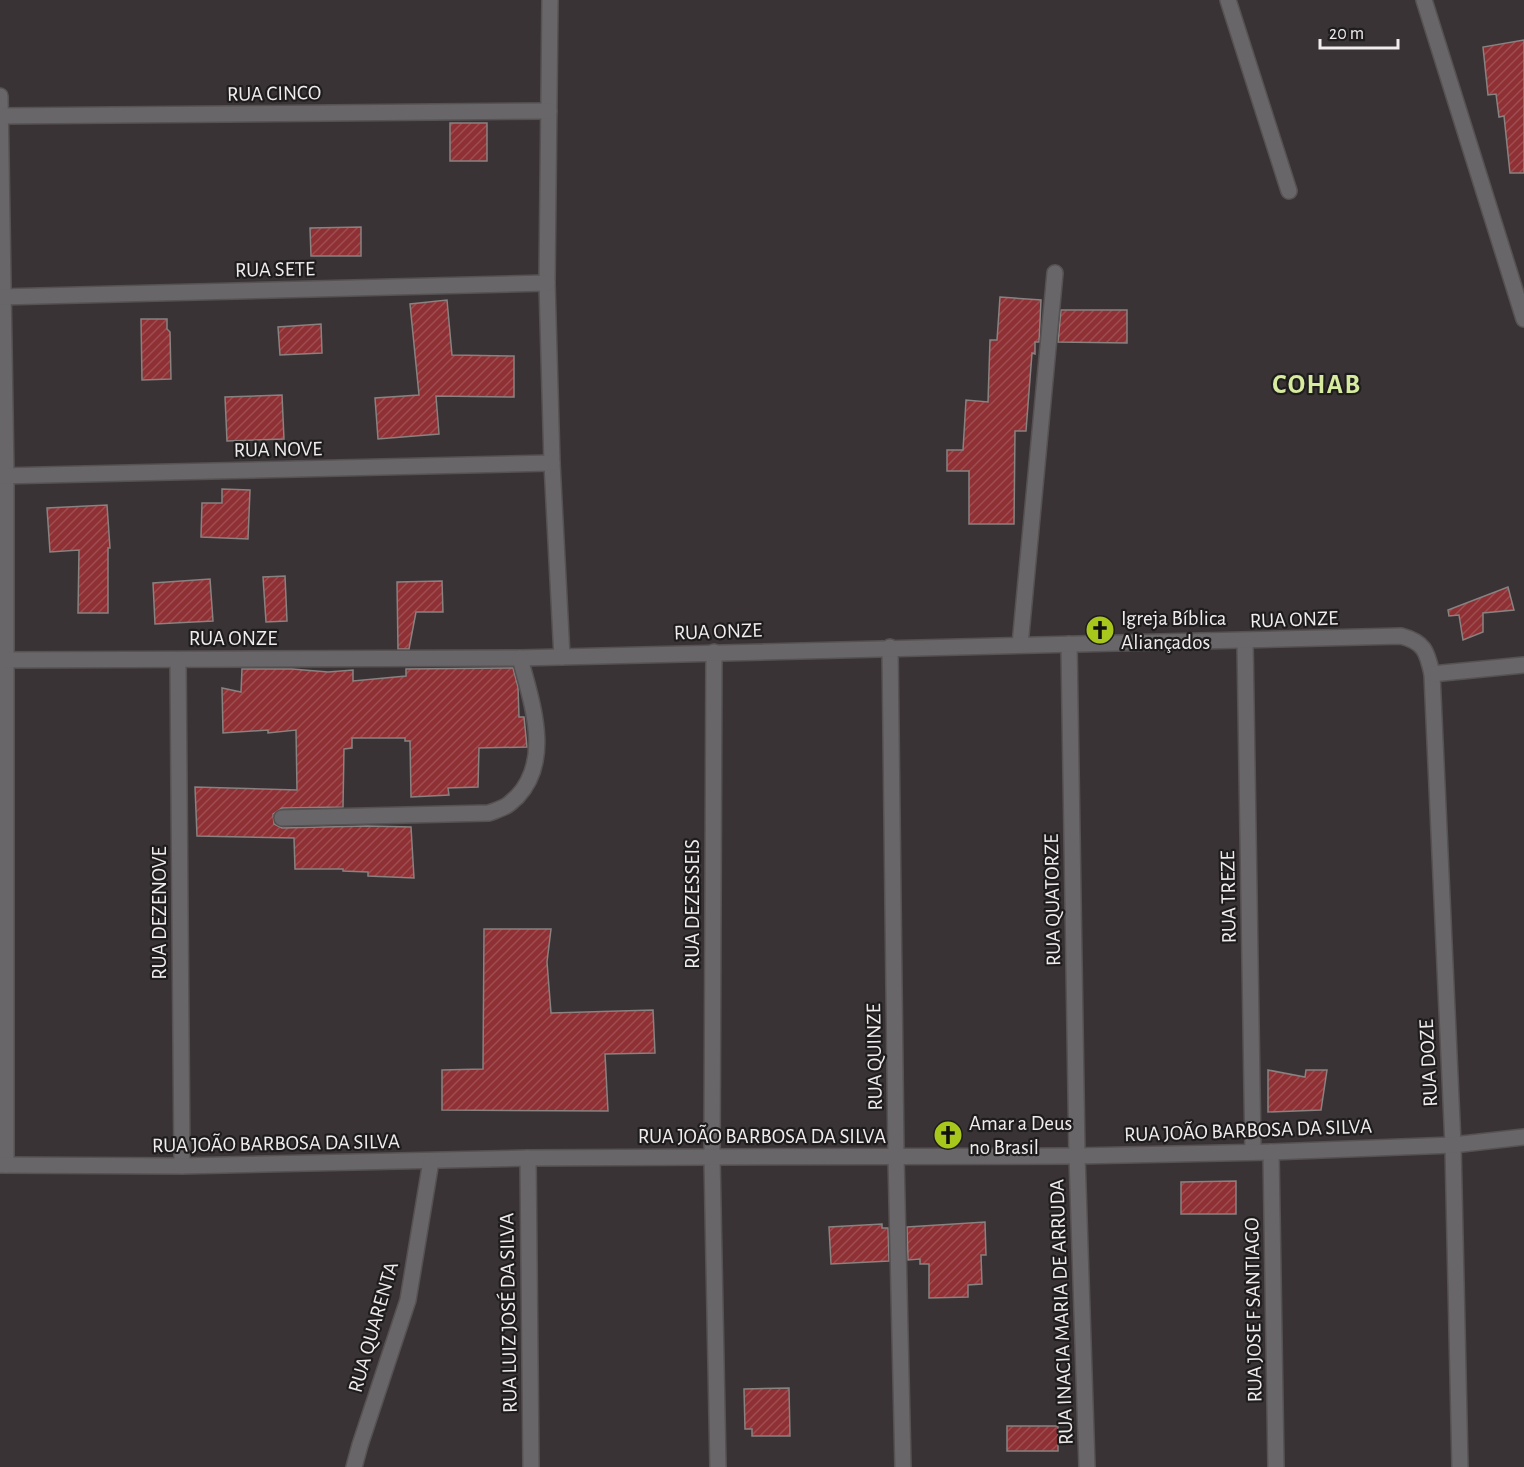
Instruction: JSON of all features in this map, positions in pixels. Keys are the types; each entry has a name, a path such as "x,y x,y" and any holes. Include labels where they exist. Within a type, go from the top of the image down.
{"street":[{"path":"550,0 547,283 552,463 562,657"},
{"path":"1228,0 1289,191"},
{"path":"1424,0 1524,319"},
{"path":"0,96 3,476 3,1165"},
{"name":"RUA CINCO","path":"0,116 549,111"},
{"path":"1020,645 1055,273"},
{"name":"RUA SETE","path":"2,297 547,283"},
{"name":"RUA NOVE","path":"3,476 552,463"},
{"name":"RUA ONZE","path":"3,660 520,658 1401,636 1413,639 1423,646 1429,657"},
{"name":"RUA TREZE","path":"1245,641 1253,1152"},
{"name":"RUA QUATORZE","path":"1069,644 1077,1156"},
{"name":"RUA QUINZE","path":"890,647 896,1157 903,1467"},
{"name":"RUA DEZESSEIS","path":"714,652 712,1157 718,1467"},
{"name":"RUA DOZE","path":"1429,657 1432,674 1453,1145 1460,1467"},
{"path":"282,818 489,813 508,806 524,789 534,770 537,743 536,721 520,658"},
{"name":"RUA DEZENOVE","path":"178,660 182,1166"},
{"path":"1432,674 1524,665"},
{"name":"RUA JOÃO BARBOSA DA SILVA","path":"3,1165 182,1166 528,1158 1077,1156 1453,1145 1524,1137"},
{"name":"RUA JOSE F SANTIAGO","path":"1271,1152 1276,1467"},
{"name":"RUA INACIA MARIA DE ARRUDA","path":"1077,1156 1087,1467"},
{"name":"RUA LUIZ JOSÉ DA SILVA","path":"528,1158 531,1467"},
{"name":"RUA QUARENTA","path":"354,1467 408,1300 431,1161"}],"building":[{"path":"1524,40 1524,173 1510,173 1504,116 1499,117 1496,94 1488,95 1483,47"},
{"path":"450,123 487,123 487,161 450,161"},
{"path":"361,227 361,256 311,256 310,228"},
{"path":"1000,297 1041,300 1039,342 1035,342 1035,354 1032,353 1026,431 1015,431 1014,524 969,524 969,471 947,471 947,450 963,450 966,400 988,402 990,340 997,340"},
{"path":"447,300 452,355 514,356 514,397 436,396 439,434 378,439 375,398 419,395 410,304"},
{"path":"1061,310 1127,310 1127,343 1058,342"},
{"path":"141,319 167,319 167,329 170,332 171,379 142,380"},
{"path":"321,324 322,353 280,355 278,327"},
{"path":"282,395 284,439 227,441 225,397"},
{"path":"222,489 250,490 248,539 201,537 202,503 222,503"},
{"path":"107,505 110,548 108,548 108,613 78,613 79,550 50,552 47,508"},
{"path":"285,576 287,621 266,622 263,577"},
{"path":"210,579 213,621 155,624 153,583"},
{"path":"442,581 443,612 416,612 409,649 398,649 397,582"},
{"path":"1508,587 1514,610 1483,613 1483,632 1463,640 1459,615 1449,616 1448,610"},
{"path":"513,668 518,687 519,717 524,717 527,747 479,748 478,787 448,788 449,795 411,797 410,741 405,741 405,738 352,738 352,748 344,749 343,807 282,808 273,814 274,824 282,828 411,827 414,878 368,876 368,872 343,871 343,869 295,869 294,838 197,836 195,787 297,790 296,730 268,733 268,730 223,733 222,688 241,692 242,669 328,672 353,670 353,681 406,676 406,669"},
{"path":"484,929 551,929 547,962 551,1013 653,1010 655,1053 605,1054 608,1111 442,1110 442,1070 483,1069"},
{"path":"1268,1070 1305,1077 1306,1070 1327,1070 1321,1110 1268,1112"},
{"path":"1236,1181 1236,1214 1181,1214 1181,1182"},
{"path":"985,1222 986,1255 981,1255 982,1284 968,1285 968,1297 929,1298 929,1264 920,1264 920,1259 908,1260 907,1227"},
{"path":"882,1224 882,1228 888,1228 889,1261 831,1264 829,1227"},
{"path":"789,1388 790,1436 752,1436 752,1429 745,1429 744,1389"},
{"path":"1007,1426 1058,1426 1058,1451 1007,1451"}],"place":[{"name":"Igreja Bíblica Aliançados","path":"1100,630"},
{"name":"Amar a Deus no Brasil","path":"948,1135"}],"district":[{"name":"COHAB","path":"1317,384"}]}
